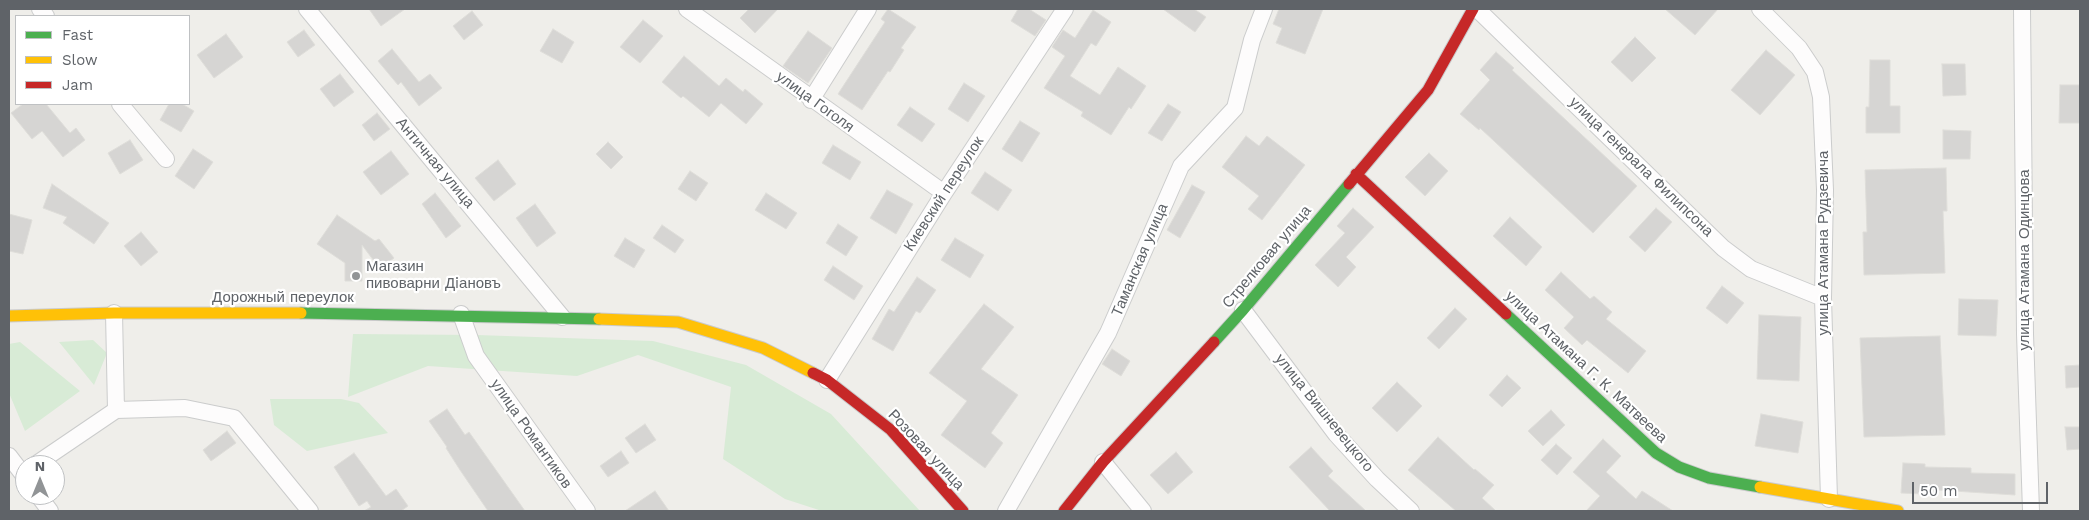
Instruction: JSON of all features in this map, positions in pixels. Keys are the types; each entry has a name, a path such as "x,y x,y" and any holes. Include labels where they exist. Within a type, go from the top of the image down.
{"street":[{"name":"Античная улица","path":"307,9 562,317"},
{"name":"улица Гоголя","path":"687,9 944,193"},
{"path":"812,100 868,9"},
{"name":"Киевский переулок","path":"827,380 944,193 1065,9"},
{"name":"Таманская улица","path":"1006,511 1108,333 1180,166 1235,108 1252,40 1264,9"},
{"name":"Стрелковая улица","path":"1064,511 1103,462 1243,310 1428,90 1473,9"},
{"name":"улица генерала Филипсона","path":"1478,9 1723,248 1751,268 1823,298"},
{"name":"улица Атамана Рудзевича","path":"1760,9 1804,56 1815,72 1821,97 1825,190 1823,298 1829,499"},
{"name":"улица Атамана Одинцова","path":"2022,9 2025,334 2031,511"},
{"path":"121,105 166,159"},
{"name":"улица Атамана Г. К. Матвеева","path":"1356,174 1656,453 1680,467 1709,478 1898,511"},
{"name":"улица Вишневецкого","path":"1243,310 1336,434 1377,479 1411,511"},
{"name":"Дорожный переулок","path":"9,316 114,313 461,314 678,322"},
{"path":"114,313 116,410"},
{"name":"улица Романтиков","path":"461,314 476,356 530,434 587,511"},
{"name":"Розовая улица","path":"678,322 763,348 827,380 891,430 963,511"},
{"path":"51,455 116,410 185,408 234,418 310,511"},
{"path":"1103,462 1143,511"}],"green space":[{"path":"353,334 477,335 653,341 746,365 831,414 920,511 822,511 785,499 723,459 731,387 638,355 577,376 428,366 348,397"},
{"path":"93,340 107,353 94,385 59,342"},
{"path":"20,342 80,391 25,431 9,393 9,344"},
{"path":"270,399 341,399 359,403 388,433 307,451 274,425"}],"building":[{"path":"369,9 405,9 381,26"},
{"path":"749,9 778,9 755,33 740,18"},
{"path":"888,9 916,27 901,48 904,50 890,72 888,71 862,110 838,94 885,22 881,19"},
{"path":"1018,9 1029,9 1046,20 1035,36 1011,21"},
{"path":"1163,9 1194,9 1206,17 1195,32"},
{"path":"1279,9 1323,9 1305,54 1276,43 1282,28 1273,24"},
{"path":"1665,9 1718,9 1695,35"},
{"path":"1093,10 1111,22 1096,46 1091,43 1070,76 1100,95 1118,67 1146,86 1131,109 1129,107 1111,135 1081,116 1083,112 1044,88 1065,56 1052,47 1063,30 1075,38"},
{"path":"472,11 483,25 464,40 453,26"},
{"path":"643,20 663,36 640,63 620,47"},
{"path":"553,29 574,42 562,63 540,51"},
{"path":"304,30 315,45 298,57 287,42"},
{"path":"808,31 832,48 808,83 783,66"},
{"path":"226,34 243,57 214,78 197,55"},
{"path":"1635,37 1656,58 1632,82 1611,62"},
{"path":"392,49 419,82 430,74 442,88 419,106 401,82 398,85 378,61"},
{"path":"1766,50 1795,75 1760,115 1731,90"},
{"path":"1496,52 1514,68 1512,70 1637,186 1593,233 1480,128 1479,130 1460,114 1490,80 1480,70"},
{"path":"684,56 719,86 726,78 743,92 745,89 763,104 746,124 721,103 709,117 662,82"},
{"path":"1870,60 1890,60 1890,106 1900,106 1900,133 1866,133 1866,107 1869,107"},
{"path":"1942,64 1965,64 1966,95 1943,96"},
{"path":"340,74 354,92 334,107 320,89"},
{"path":"964,83 985,96 968,122 948,109"},
{"path":"2060,85 2080,85 2080,123 2059,123"},
{"path":"1168,104 1181,112 1162,141 1148,133"},
{"path":"22,105 47,105 70,133 76,128 85,140 63,157 42,131 32,139 11,113"},
{"path":"168,105 184,105 194,111 181,132 160,120"},
{"path":"910,107 935,124 922,142 897,125"},
{"path":"377,113 390,129 374,141 362,125"},
{"path":"1020,121 1040,133 1022,162 1002,149"},
{"path":"1943,130 1971,131 1970,159 1943,159"},
{"path":"1246,136 1259,146 1267,136 1305,165 1262,220 1248,209 1259,196 1222,167"},
{"path":"130,140 143,160 120,174 108,153"},
{"path":"608,142 623,157 611,169 596,154"},
{"path":"833,145 861,162 850,180 822,163"},
{"path":"193,149 213,162 194,189 175,176"},
{"path":"391,151 409,174 381,195 363,172"},
{"path":"1429,153 1448,171 1425,196 1405,177"},
{"path":"498,160 516,184 494,201 475,178"},
{"path":"1946,168 1947,211 1943,211 1945,273 1864,275 1863,232 1867,232 1865,170"},
{"path":"690,171 708,183 696,201 678,189"},
{"path":"985,172 1012,190 998,211 971,193"},
{"path":"52,184 109,223 94,244 63,223 67,217 43,208"},
{"path":"1192,185 1205,192 1180,238 1167,230"},
{"path":"887,190 913,204 896,234 870,218"},
{"path":"435,193 461,226 446,238 422,204"},
{"path":"766,193 797,213 786,229 755,210"},
{"path":"535,204 556,233 537,247 516,218"},
{"path":"1353,208 1374,227 1346,257 1356,267 1338,287 1315,265 1345,233 1337,226"},
{"path":"1656,208 1672,222 1645,252 1629,237"},
{"path":"9,214 32,220 23,254 9,251"},
{"path":"337,215 375,241 379,239 394,258 380,269 362,245 362,281 345,281 345,263 317,244"},
{"path":"1510,217 1542,247 1526,266 1493,236"},
{"path":"838,224 858,237 846,256 826,243"},
{"path":"662,225 684,240 675,253 653,238"},
{"path":"141,232 158,252 141,266 124,246"},
{"path":"625,238 645,250 634,268 614,256"},
{"path":"955,238 984,255 970,278 941,260"},
{"path":"833,266 863,286 854,300 824,280"},
{"path":"1561,272 1590,299 1594,296 1612,312 1606,319 1646,351 1628,373 1587,340 1582,345 1564,328 1574,317 1545,290"},
{"path":"917,277 936,290 920,313 916,311 893,351 872,339 889,309 894,312"},
{"path":"1722,286 1744,303 1727,324 1706,308"},
{"path":"1959,299 1998,300 1996,336 1958,335"},
{"path":"984,304 1014,327 981,369 1018,395 991,433 1003,443 985,468 941,435 967,401 929,373"},
{"path":"1455,308 1467,319 1439,349 1427,338"},
{"path":"1759,315 1801,317 1799,381 1757,379"},
{"path":"1940,336 1945,435 1864,437 1860,338"},
{"path":"1112,349 1130,361 1121,376 1102,364"},
{"path":"2080,365 2080,387 2066,388 2065,366"},
{"path":"1507,375 1521,388 1502,407 1489,395"},
{"path":"1397,382 1422,406 1397,432 1372,408"},
{"path":"447,409 465,435 469,432 525,511 488,511 429,421"},
{"path":"1551,410 1565,425 1543,446 1528,431"},
{"path":"1761,414 1803,422 1798,453 1755,446"},
{"path":"645,424 656,440 636,453 625,438"},
{"path":"2065,427 2080,427 2080,449 2067,450"},
{"path":"227,431 236,443 211,461 203,450"},
{"path":"1438,437 1474,470 1494,485 1482,498 1496,511 1456,511 1408,470"},
{"path":"1603,439 1621,456 1606,472 1636,499 1642,491 1673,511 1586,511 1600,496 1573,472"},
{"path":"1556,444 1572,458 1557,475 1541,460"},
{"path":"1311,447 1333,471 1328,476 1366,511 1330,511 1289,467"},
{"path":"621,451 629,463 608,477 600,466"},
{"path":"1176,452 1193,472 1168,494 1150,475"},
{"path":"354,453 386,496 396,489 408,506 401,511 364,511 371,507 367,501 359,506 334,467"},
{"path":"1903,463 1925,464 1925,467 1971,468 1971,473 2015,474 2015,495 1923,489 1923,494 1901,493"},
{"path":"655,491 669,511 625,511"}],"traffic: fast":[{"path":"1214,342 1349,184"},
{"path":"301,313 599,319"},
{"path":"1506,314 1656,453 1679,467 1709,478 1760,487"}],"traffic: slow":[{"path":"9,316 114,313 301,313"},
{"path":"599,319 678,322 763,348 813,373"},
{"path":"1760,487 1898,511"}],"traffic: jam":[{"path":"1349,184 1428,90 1473,9"},
{"path":"1356,174 1506,314"},
{"path":"1064,511 1103,462 1214,342"},
{"path":"813,373 827,380 891,430 963,511"}],"place":[{"name":"Магазин пивоварни Дiановъ","path":"356,276"}]}
